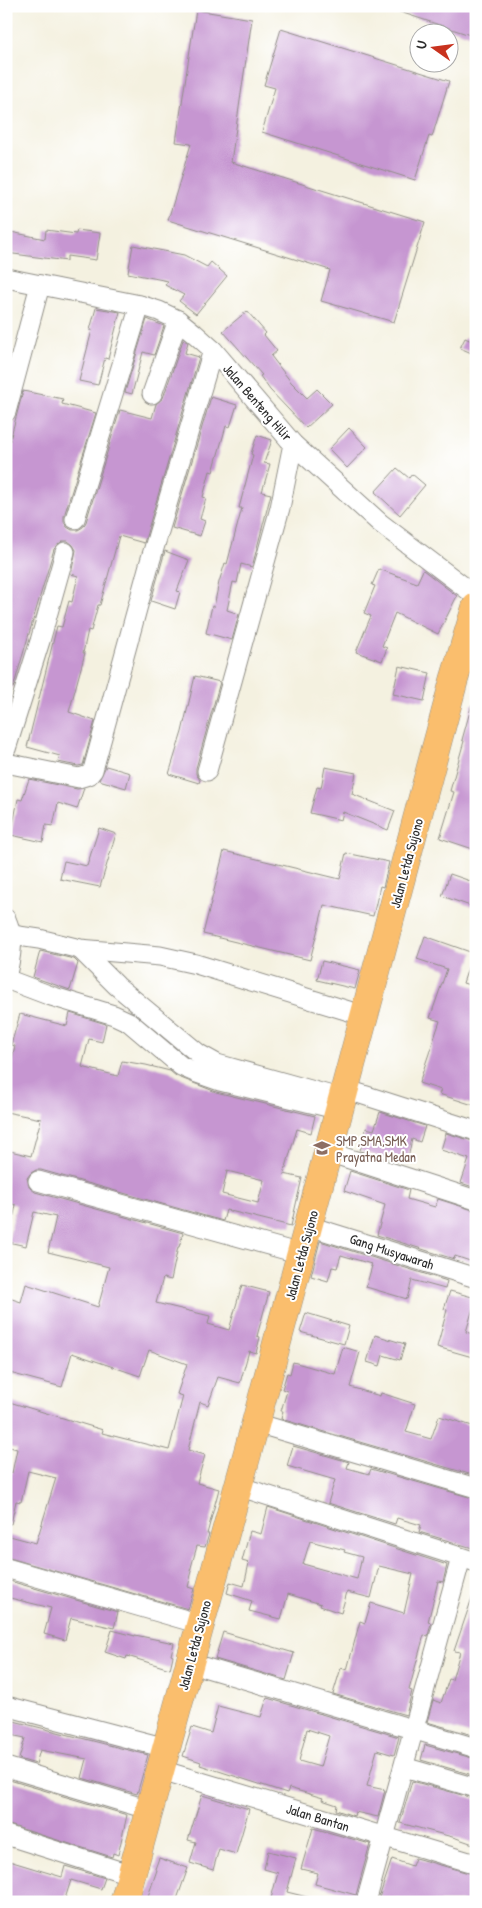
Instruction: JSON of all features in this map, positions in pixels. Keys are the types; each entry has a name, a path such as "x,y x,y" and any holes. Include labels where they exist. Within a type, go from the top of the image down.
{"highway":[{"name":"Jalan Letda Sujono","path":"124,1902 309,1226 340,1099 365,1016 454,680 476,607"}],"street":[{"name":"Jalan Benteng Hilir","path":"6,278 140,305 160,311 178,320 212,350 293,444 380,523 476,596"},
{"path":"6,412 40,285"},
{"path":"75,519 140,305"},
{"path":"152,394 178,320"},
{"path":"6,763 79,778 89,775 92,770 212,350"},
{"path":"207,771 280,508 293,444"},
{"path":"6,749 40,641 65,552"},
{"path":"340,1099 220,1081 197,1073 181,1066 129,1022 114,1015 51,996 6,978 11,954 9,927 39,939 80,949 160,956 196,964 365,1016"},
{"path":"80,949 117,986 199,1054 217,1064 340,1099 476,1131"},
{"path":"328,1152 476,1200"},
{"path":"38,1181 301,1254"},
{"name":"Gang Musyawarah","path":"309,1226 476,1278"},
{"path":"256,1422 476,1488"},
{"path":"238,1486 469,1560 414,1730 366,1902"},
{"path":"6,1568 200,1624"},
{"path":"190,1663 476,1748"},
{"name":"Jalan Bantan","path":"6,1706 383,1837 476,1864"},
{"path":"6,1767 150,1810"},
{"path":"404,1767 476,1788"},
{"path":"6,1835 132,1875"}],"building":[{"path":"388,6 476,6 476,37 460,32 460,22 430,22 388,8"},
{"path":"196,10 252,19 231,162 425,222 394,322 321,301 330,270 168,220 191,144 176,142"},
{"path":"281,29 410,69 410,72 420,72 449,81 432,137 429,136 415,180 262,132 275,88 264,85"},
{"path":"46,230 76,234 77,230 100,233 96,260 67,256 67,261 6,253 6,231 45,239"},
{"path":"133,245 184,255 207,267 211,262 227,276 196,314 179,301 184,295 165,285 168,281 128,273"},
{"path":"96,308 120,312 108,359 105,358 98,385 79,381"},
{"path":"247,311 266,333 264,335 277,351 271,356 291,382 307,398 317,389 332,404 306,428 270,390 260,376 262,375 223,331"},
{"path":"147,319 164,326 154,355 143,352 132,394 125,392"},
{"path":"465,338 476,343 476,355 460,348"},
{"path":"183,340 188,342 185,353 199,357 144,543 119,536 100,605 98,605 91,631 88,630 83,653 85,653 69,712 95,721 83,765 78,766 58,762 60,756 27,747 57,626 62,627 69,601 72,602 78,576 71,574 76,550 68,541 62,541 54,549 13,688 6,686 6,455 23,391 63,399 62,404 96,413 64,516 64,522 67,527 72,530 78,530 86,522 120,410 152,418 156,404 163,398"},
{"path":"211,397 237,405 230,427 226,426 213,472 210,471 203,497 206,498 200,519 205,521 200,536 172,528"},
{"path":"349,428 367,447 347,468 329,449"},
{"path":"257,435 272,440 264,463 270,464 262,492 271,494 252,567 241,564 237,583 233,582 227,610 239,614 232,640 206,633 212,606 214,607 219,582 225,563 227,564 242,508 239,508"},
{"path":"397,468 409,478 412,474 425,485 400,515 375,492"},
{"path":"165,551 189,560 177,591 180,592 175,609 151,601"},
{"path":"379,569 417,583 423,570 457,596 438,634 395,613 382,646 387,648 382,661 356,652 371,616 364,613 375,586 372,585"},
{"path":"399,666 430,673 424,701 393,694"},
{"path":"195,676 220,682 196,768 196,774 200,780 199,783 169,774 182,732"},
{"path":"472,704 476,704 476,850 440,838 454,792 450,791"},
{"path":"106,766 130,773 126,788 99,780"},
{"path":"325,767 356,773 352,794 395,811 388,830 343,812 341,820 310,813 317,787 321,788"},
{"path":"29,779 77,789 84,788 77,809 58,803 53,826 46,825 43,842 11,835 18,799 22,800"},
{"path":"99,828 116,834 100,887 60,879 64,861 87,866"},
{"path":"224,851 340,879 346,853 389,862 383,887 380,886 373,916 324,905 310,960 203,934"},
{"path":"450,874 476,883 476,908 442,896"},
{"path":"425,936 473,953 463,983 476,987 476,1106 439,1094 441,1090 419,1083 440,1021 430,1018 447,969 417,959"},
{"path":"40,951 74,959 78,963 70,990 33,977"},
{"path":"322,961 360,970 355,989 317,980"},
{"path":"70,1013 106,1024 102,1042 89,1039 82,1067 118,1076 122,1061 146,1065 170,1071 176,1076 216,1092 315,1116 311,1133 297,1129 284,1174 302,1178 291,1226 226,1210 223,1221 41,1170 36,1170 27,1178 30,1188 35,1192 183,1233 171,1280 163,1278 156,1303 210,1316 208,1324 229,1330 242,1285 269,1292 257,1336 260,1337 256,1353 249,1351 240,1383 218,1377 208,1405 200,1402 188,1450 205,1455 197,1483 219,1489 205,1547 197,1546 190,1571 192,1571 188,1587 194,1589 188,1609 6,1557 6,1535 36,1543 56,1478 28,1471 21,1502 16,1501 11,1524 6,1523 6,1482 9,1472 12,1473 17,1449 6,1446 6,1401 103,1430 102,1433 169,1450 183,1396 177,1394 187,1364 149,1350 140,1376 72,1353 62,1387 6,1372 6,1297 21,1302 26,1284 98,1307 109,1267 48,1252 56,1217 34,1212 26,1246 8,1242 16,1205 6,1202 6,1150 31,1156 41,1119 6,1112 6,1083 15,1046 11,1045 20,1014 67,1026","holes":["227,1171 264,1180 258,1203 222,1194"]},
{"path":"380,1112 425,1126 420,1142 412,1139 407,1163 360,1151 366,1128 374,1130"},
{"path":"446,1133 476,1142 476,1188 461,1183 469,1159 441,1150"},
{"path":"350,1171 409,1190 407,1199 435,1207 438,1199 476,1211 476,1263 455,1256 454,1259 377,1235 385,1205 344,1191"},
{"path":"320,1241 447,1281 445,1289 412,1280 407,1299 366,1287 371,1264 341,1255 337,1268 332,1267 328,1281 311,1276"},
{"path":"450,1291 476,1298 466,1332 476,1335 476,1358 437,1347 447,1310 444,1309"},
{"path":"306,1313 349,1326 344,1344 300,1332"},
{"path":"375,1335 405,1344 400,1360 383,1355 380,1366 367,1362"},
{"path":"343,1347 360,1352 350,1387 380,1396 381,1393 415,1404 406,1432 431,1439 439,1416 476,1427 476,1476 281,1419 283,1411 281,1411 287,1391 282,1389 287,1373 290,1374 293,1362 335,1374"},
{"path":"293,1446 349,1462 347,1468 369,1474 371,1469 476,1499 476,1549 419,1532 421,1525 397,1518 395,1524 328,1503 335,1480 287,1466"},
{"path":"268,1507 447,1565 443,1582 438,1581 428,1622 431,1623 428,1636 424,1635 409,1690 412,1691 406,1715 333,1694 341,1668 347,1670 360,1621 365,1623 371,1603 404,1613 413,1574 379,1566 371,1598 347,1592 341,1613 320,1606 321,1604 288,1594 281,1619 249,1611 252,1601 227,1593 230,1582 244,1586 249,1563 242,1561 250,1531 261,1534","holes":["310,1541 345,1550 344,1552 362,1557 357,1579 303,1564"]},
{"path":"6,1580 118,1612 114,1628 71,1618 65,1640 44,1634 51,1608 6,1597"},
{"path":"473,1595 476,1595 476,1736 427,1722 433,1700 441,1703 449,1679 452,1680 460,1652 454,1651"},
{"path":"112,1630 174,1643 170,1669 127,1656 126,1659 105,1652"},
{"path":"223,1632 294,1653 286,1680 215,1659"},
{"path":"267,1698 399,1737 394,1755 377,1750 367,1786 385,1790 378,1817 355,1812 354,1816 336,1810 337,1805 322,1800 323,1798 289,1788 287,1793 200,1765 201,1762 183,1756 192,1727 211,1733 218,1706 261,1717","holes":["307,1729 329,1736 320,1767 299,1761"]},
{"path":"6,1719 148,1755 137,1794 82,1778 87,1759 40,1750 36,1764 19,1759 25,1738 6,1734"},
{"path":"425,1745 476,1759 476,1776 421,1760"},
{"path":"6,1779 127,1815 118,1855 113,1853 112,1857 6,1824"},
{"path":"412,1781 476,1799 476,1845 400,1823"},
{"path":"202,1795 249,1809 236,1854 219,1849 213,1870 190,1863 196,1842 188,1840"},
{"path":"313,1828 370,1844 356,1895 315,1884 318,1873 301,1869"},
{"path":"268,1851 296,1858 287,1892 311,1898 310,1902 270,1902 278,1873 264,1869"},
{"path":"159,1858 188,1868 176,1902 146,1902"},
{"path":"415,1858 476,1875 476,1902 406,1902 396,1898 394,1902 389,1902 379,1898 392,1859 412,1866"},
{"path":"6,1860 62,1877 65,1866 105,1878 101,1889 71,1880 64,1902 6,1902"}],"place":[{"name":"SMP,SMA,SMK Prayatna Medan","path":"322,1148"}]}
